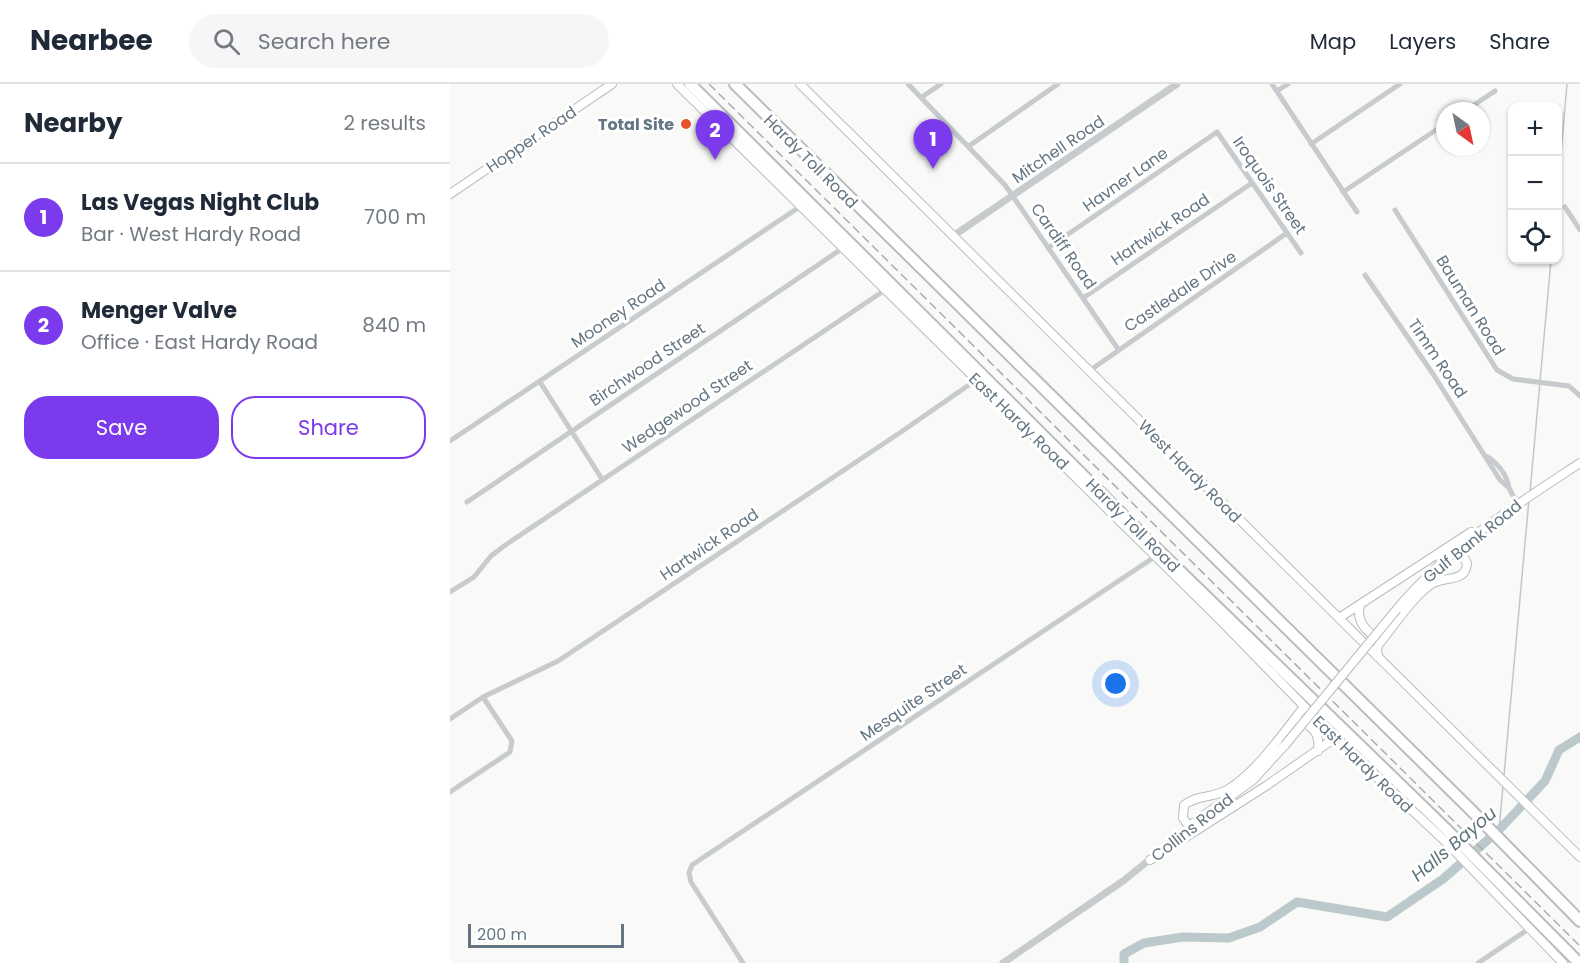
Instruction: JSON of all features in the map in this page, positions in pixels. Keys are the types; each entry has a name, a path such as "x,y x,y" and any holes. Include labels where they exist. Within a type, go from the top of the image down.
{"highway":[{"name":"Hardy Toll Road","path":"690,84 1489,879 1550,934 1578,963"},
{"name":"Hardy Toll Road","path":"735,84 1470,809 1580,921"}],"main road":[{"name":"Hopper Road","path":"450,194 612,84"},
{"name":"East Hardy Road","path":"677,84 1156,556 1335,738 1447,836"},
{"name":"West Hardy Road","path":"800,84 1580,857"},
{"name":"Gulf Bank Road","path":"1354,661 1428,574 1457,545 1509,508 1580,463"},
{"path":"1339,618 1457,545 1467,563 1465,572 1458,578 1444,579 1428,586 1385,636 1377,648 1379,658"},
{"path":"1360,605 1358,614 1360,623 1376,637 1385,636"},
{"name":"Collins Road","path":"1191,829 1253,780 1354,661"},
{"path":"1191,829 1183,818 1184,805 1189,801 1218,795 1234,785 1254,767 1304,707"},
{"path":"1289,726 1299,721 1307,724 1316,732 1319,739 1318,751"},
{"path":"1150,860 1191,829 1318,751 1335,738"},
{"path":"1489,879 1563,963"}],"street":[{"name":"Cardiff Road","path":"908,84 1005,185 1118,349"},
{"path":"922,98 941,84"},
{"path":"969,146 1058,84"},
{"name":"Mitchell Road","path":"953,236 1177,84"},
{"path":"1272,84 1357,212"},
{"path":"1277,91 1288,84"},
{"path":"1311,144 1400,84"},
{"path":"1478,102 1495,91"},
{"path":"1343,192 1436,130"},
{"name":"Iroquois Street","path":"1217,132 1300,253"},
{"name":"Havner Lane","path":"1048,248 1217,132"},
{"name":"Hartwick Road","path":"1083,298 1252,183"},
{"name":"Mooney Road","path":"450,441 801,206"},
{"path":"1565,207 1580,230"},
{"name":"Bauman Road","path":"1395,210 1497,370 1513,379 1569,386 1580,396"},
{"name":"Castledale Drive","path":"1089,371 1287,233"},
{"name":"Birchwood Street","path":"467,502 843,248"},
{"name":"Timm Road","path":"1365,275 1487,456 1501,468 1509,488 1519,502"},
{"name":"Wedgewood Street","path":"450,592 474,577 491,556 504,546 885,290"},
{"name":"Hartwick Road","path":"450,719 483,697 558,661 976,380"},
{"path":"540,382 602,479"},
{"name":"Mesquite Street","path":"743,963 691,882 689,873 692,865 1156,556"},
{"path":"450,792 506,756 512,747 512,741 483,697"},
{"name":"Collins Road","path":"1003,963 1150,860"},
{"path":"1478,963 1530,928"}],"waterway":[{"path":"1561,156 1567,84"},
{"path":"1530,492 1551,264"},
{"path":"1504,775 1529,499"},
{"name":"Halls Bayou","path":"1124,963 1124,954 1144,943 1183,937 1229,938 1260,927 1297,902 1387,917 1443,879 1499,830 1545,781 1559,750 1580,737"},
{"path":"1499,830 1503,786"}],"railway":[{"path":"709,84 1580,946"}],"place":[{"name":"Total Site","path":"686,124"},
{"name":"Menger Valve","path":"715,160"},
{"name":"Las Vegas Night Club","path":"933,169"}]}
